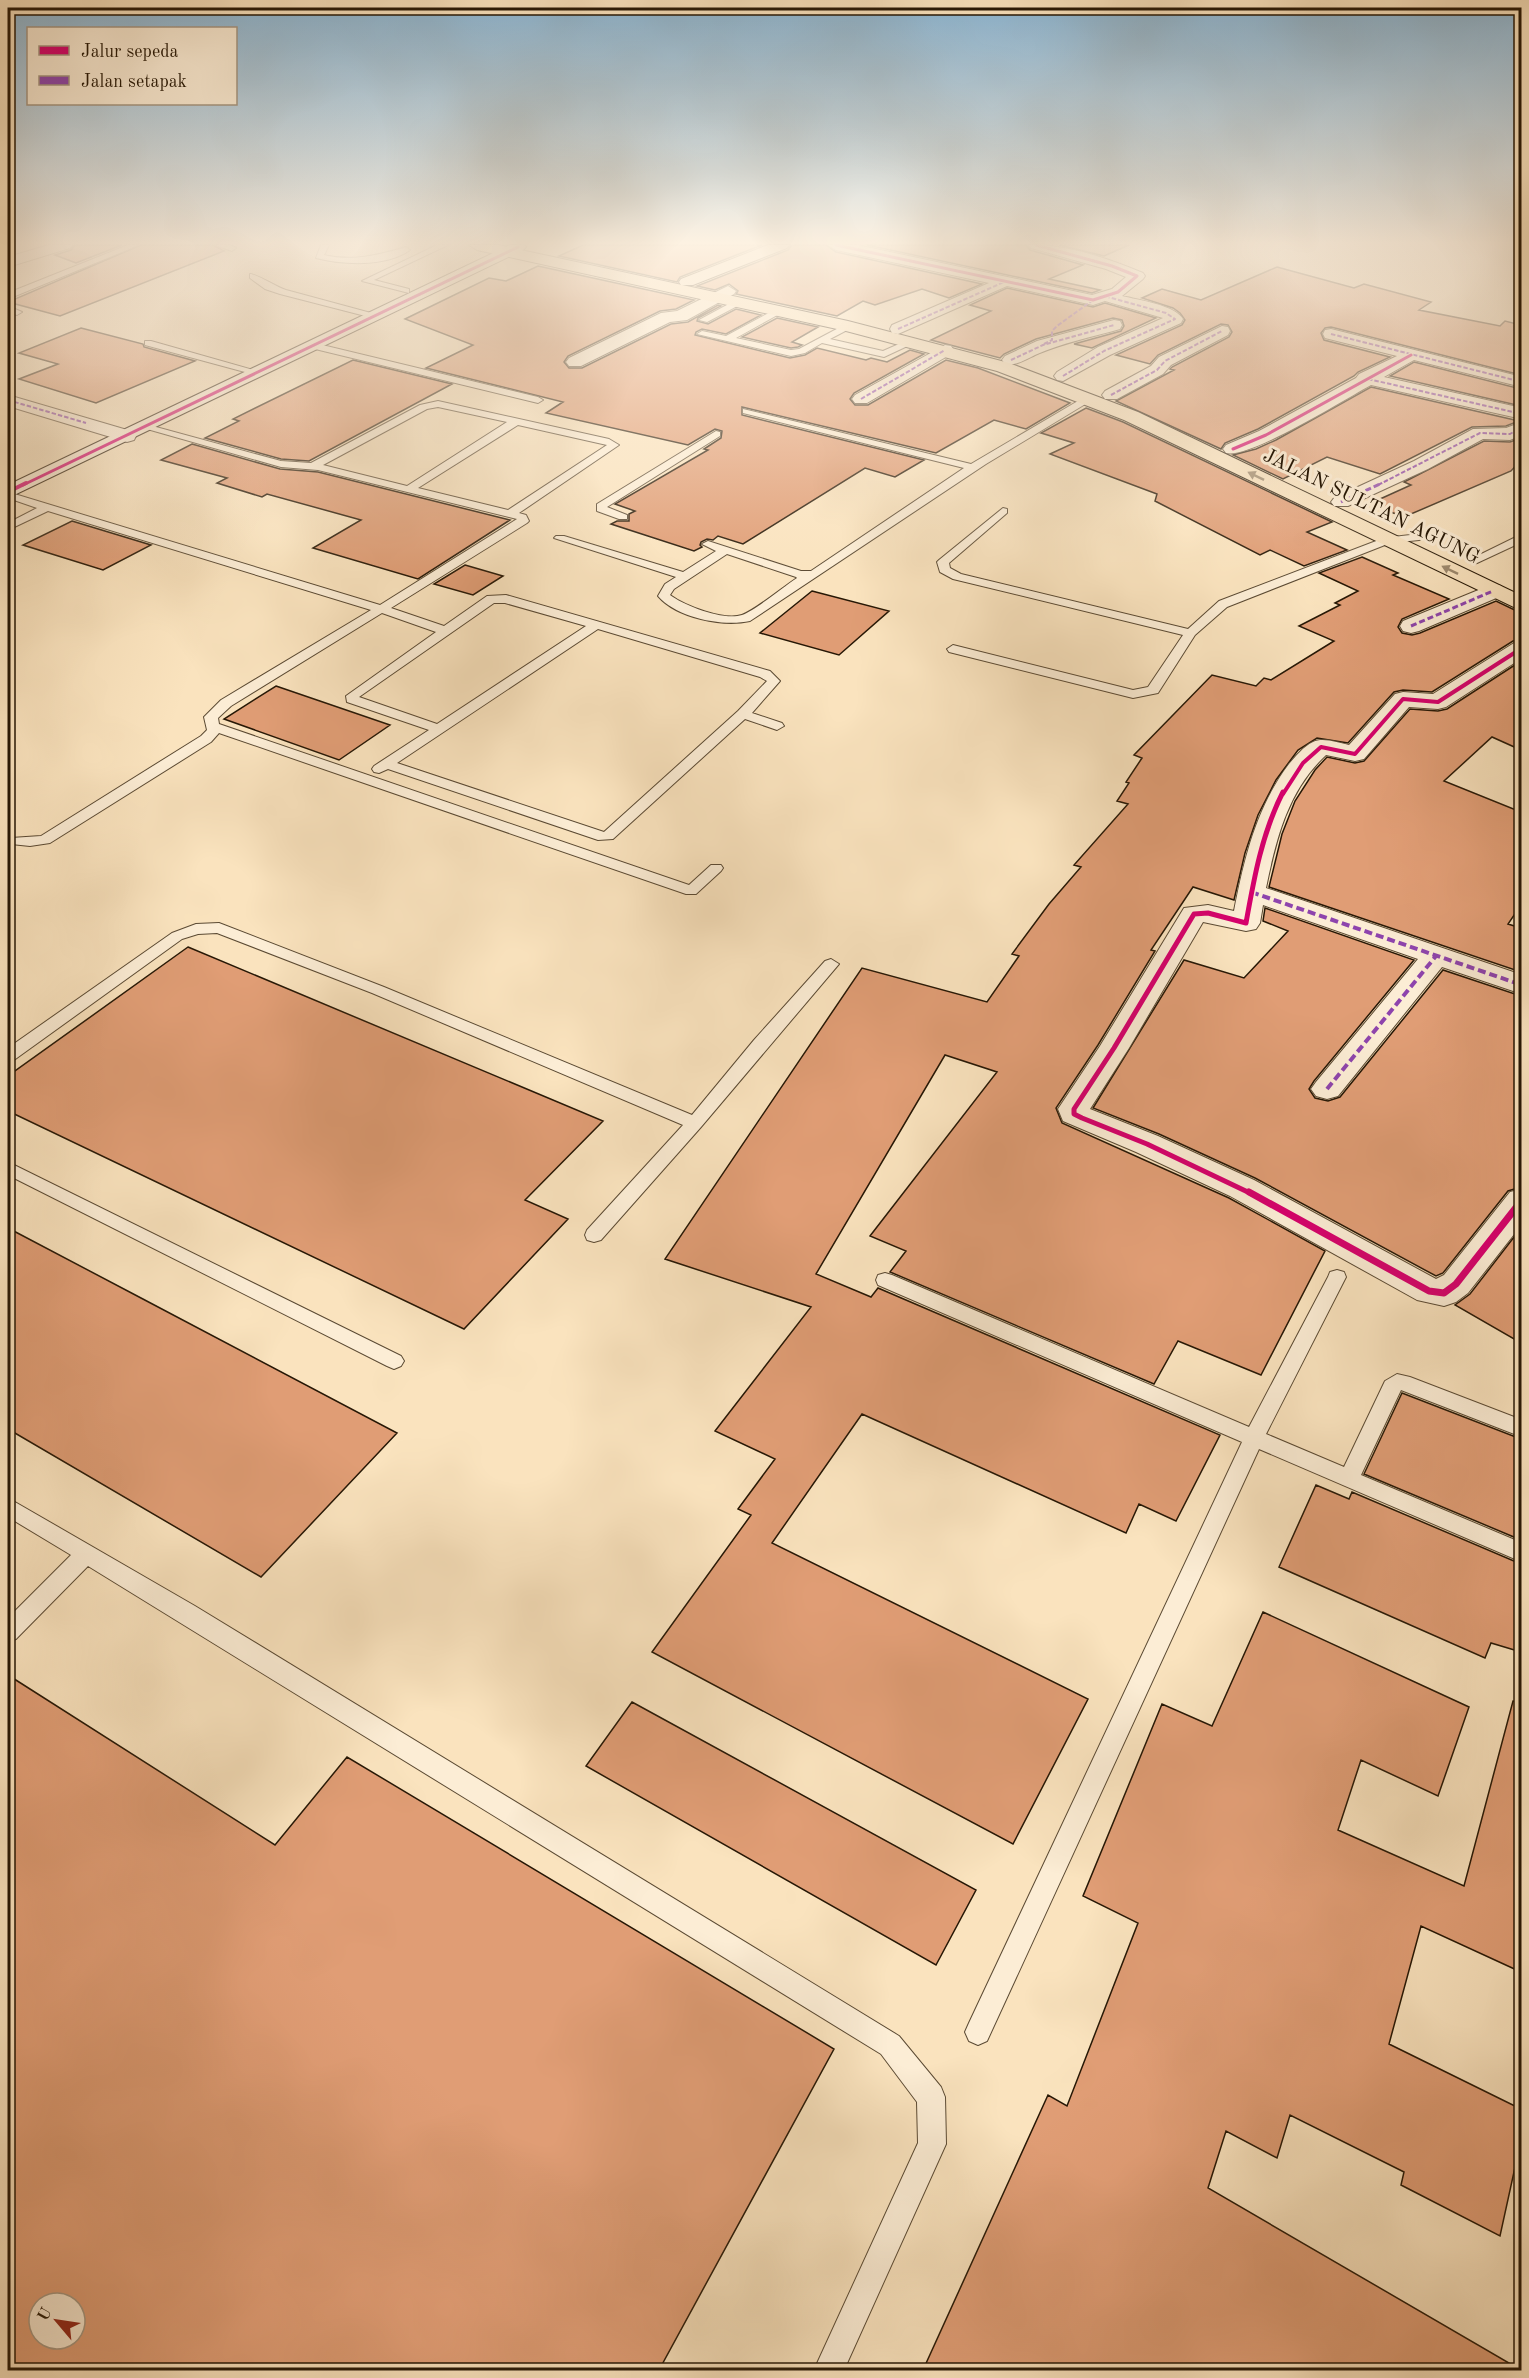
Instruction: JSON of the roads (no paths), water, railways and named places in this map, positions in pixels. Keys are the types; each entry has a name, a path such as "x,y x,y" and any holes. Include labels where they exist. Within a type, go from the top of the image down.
{"highway":[{"name":"JALAN SULTAN AGUNG","path":"965,356 1003,367 1131,416 1388,540 1493,581"},
{"name":"JALAN SULTAN AGUNG","path":"994,356 1063,376 1111,395 1473,561 1521,604"}],"street":[{"path":"8,484 282,356"},
{"path":"8,400 120,433 145,427 251,371 289,356"},
{"path":"575,362 587,356"},
{"path":"861,399 935,356"},
{"path":"1011,360 1020,356"},
{"path":"1063,376 1096,356"},
{"path":"1111,395 1156,370 1175,356"},
{"path":"1233,449 1266,435 1365,378 1409,356"},
{"path":"1415,356 1521,381"},
{"path":"1365,378 1521,414"},
{"path":"1341,502 1421,465 1480,433 1510,434 1521,427"},
{"path":"1411,626 1493,581"},
{"path":"1521,648 1438,702 1403,699 1355,754 1324,747 1319,748 1288,782 1273,816 1251,892 1246,923 1208,913 1194,914 1114,1048 1074,1109 1074,1114 1242,1188 1429,1291 1444,1293 1456,1284 1521,1200"},
{"path":"1251,892 1521,986"},
{"path":"1327,1089 1436,956"}],"lane":[{"path":"196,356 251,371"},
{"path":"355,356 538,400"},
{"path":"708,544 800,575 814,574 971,467 1028,431 1087,400"},
{"path":"314,466 431,405 461,408 518,420 614,445 510,514"},
{"path":"747,411 971,467"},
{"path":"409,489 518,420"},
{"path":"15,841 30,843 45,840 206,739 214,732 215,727 211,717 226,703 524,521 522,517 510,514 314,466 281,464 145,427"},
{"path":"623,518 603,511 601,506 716,434"},
{"path":"8,484 47,507 381,609 445,631"},
{"path":"8,527 47,507"},
{"path":"1003,511 943,562 944,570 957,577 1190,633"},
{"path":"953,649 1140,694 1153,690 1190,633 1226,603 1388,540 1419,537"},
{"path":"1473,561 1521,537"},
{"path":"560,538 683,576"},
{"path":"725,550 683,576 669,587 664,596 671,603 729,620 746,618 809,575"},
{"path":"387,764 604,836 613,834 743,714 774,681 770,677 596,625 496,598 352,696 352,699 438,729"},
{"path":"362,779 596,625"},
{"path":"743,714 777,726"},
{"path":"215,727 691,891 716,868"},
{"path":"8,1056 177,936 196,929 219,928 378,990 695,1123"},
{"path":"594,1235 695,1123 760,1044 831,964"},
{"path":"8,1168 394,1361"},
{"path":"978,2032 1254,1438 1337,1276"},
{"path":"885,1280 1521,1553"},
{"path":"1349,1478 1392,1386 1397,1382 1404,1382 1521,1429"},
{"path":"8,1507 87,1553 890,2045 931,2097 932,2144 829,2370"},
{"path":"8,1632 87,1553"}]}
